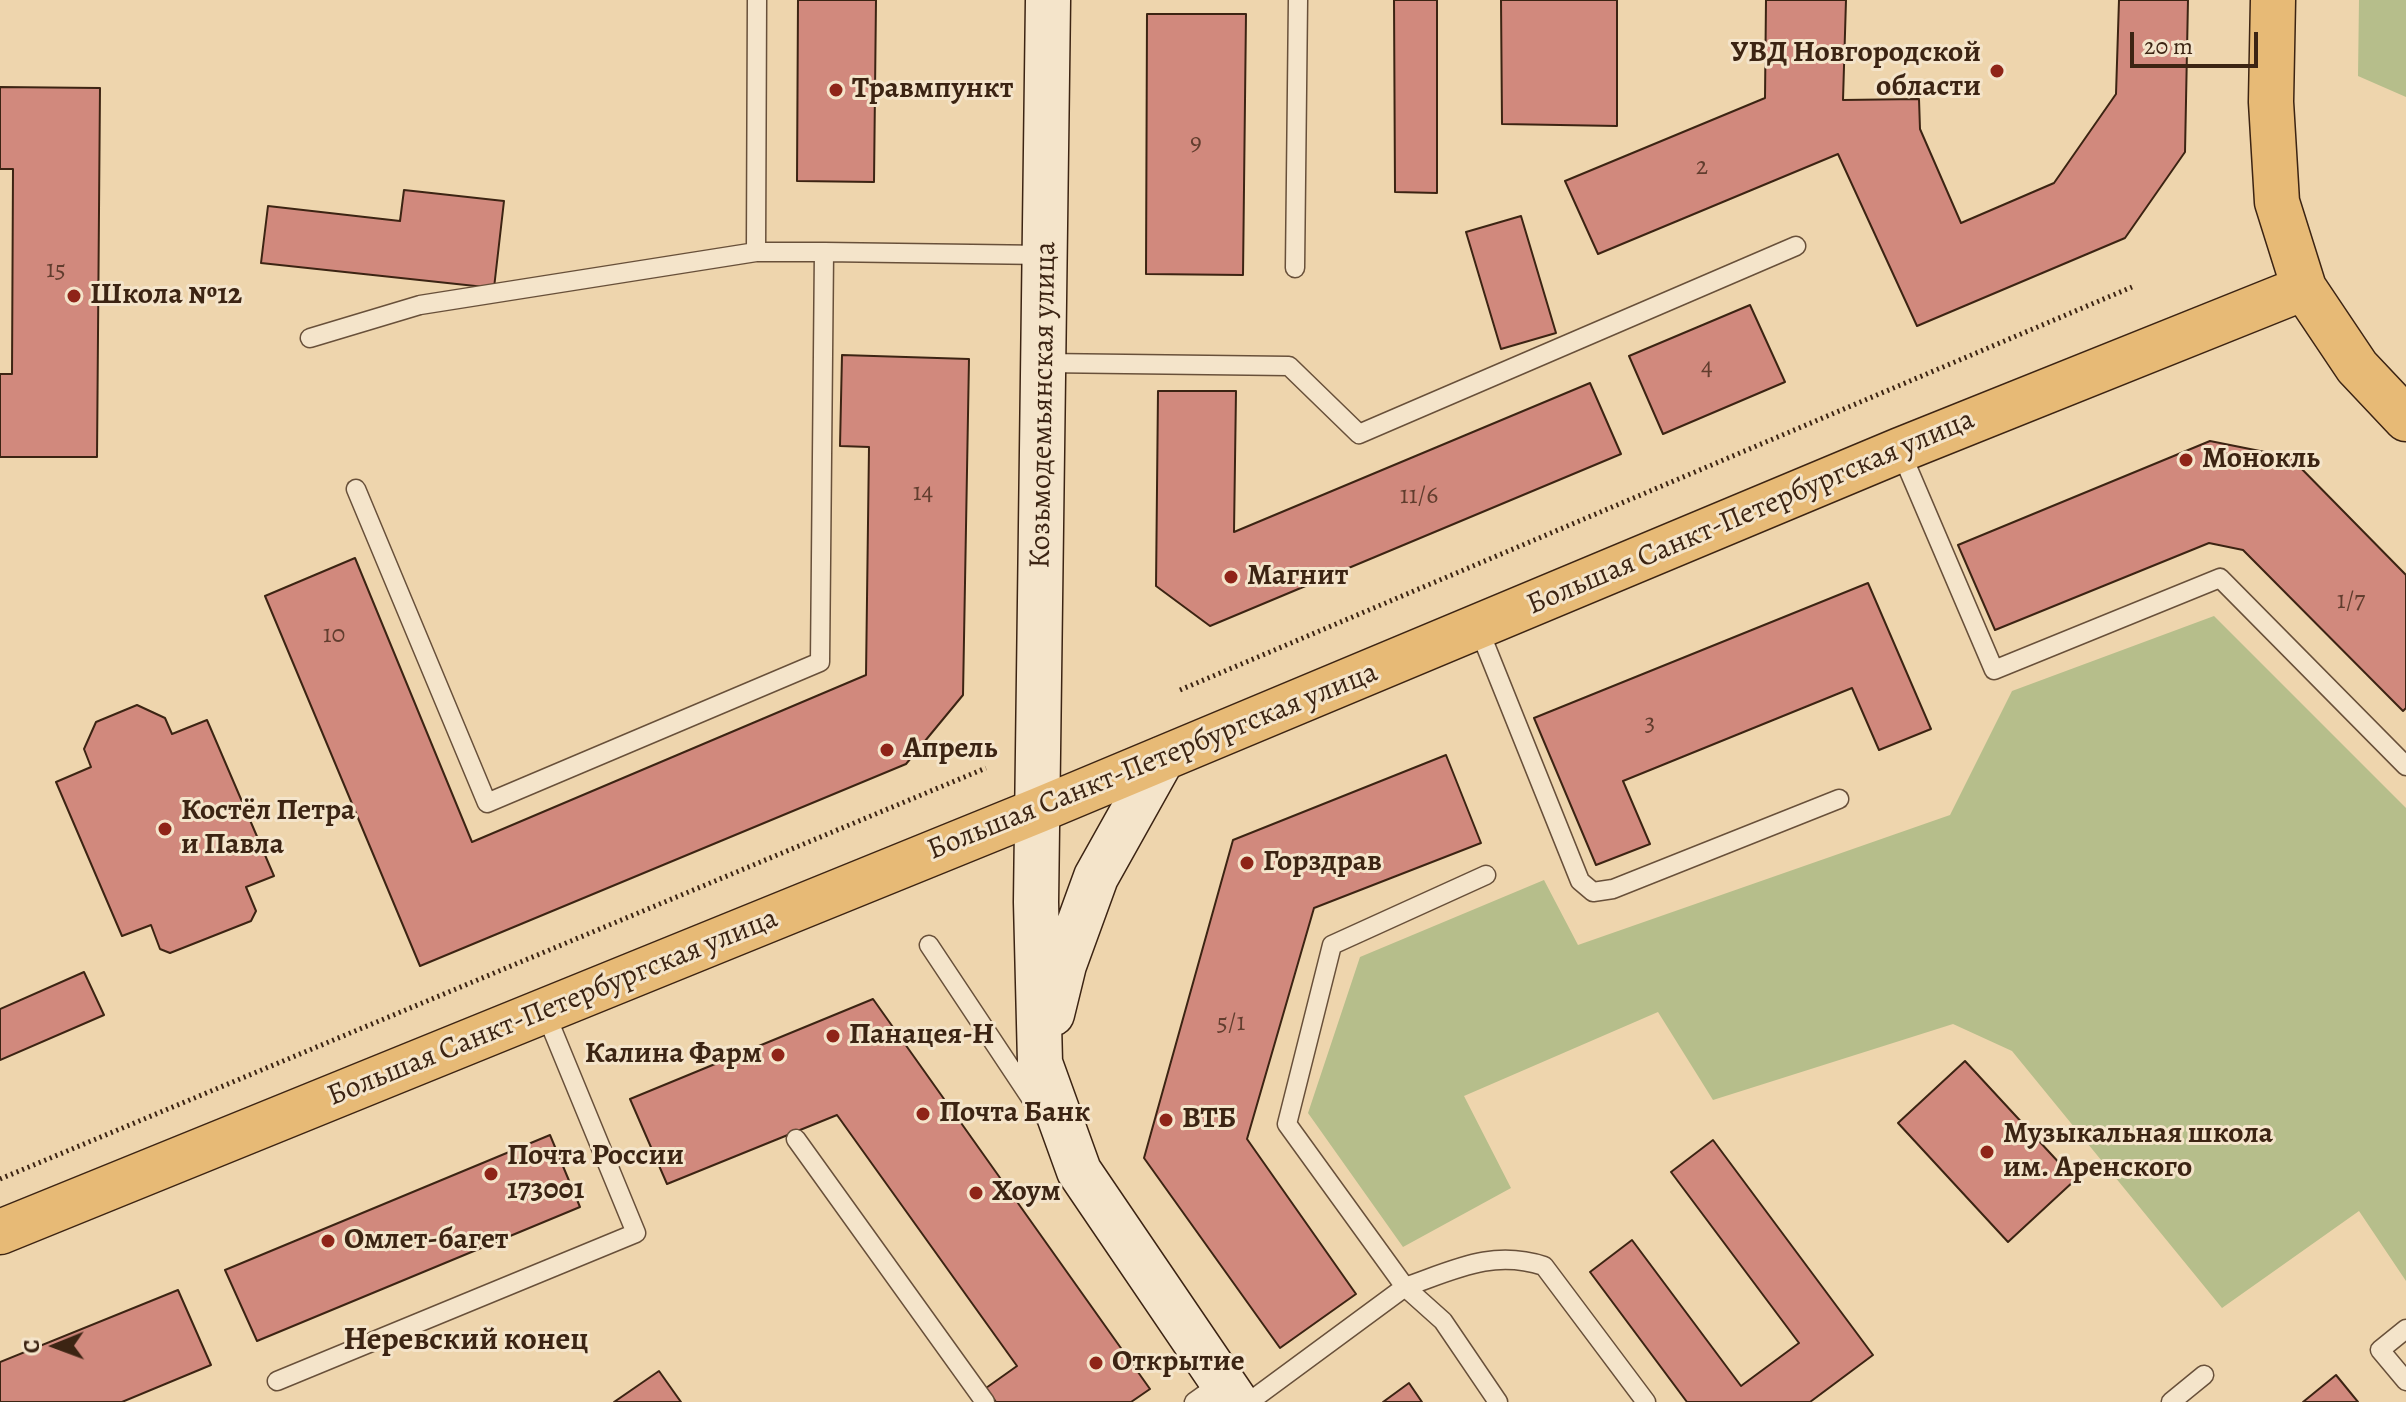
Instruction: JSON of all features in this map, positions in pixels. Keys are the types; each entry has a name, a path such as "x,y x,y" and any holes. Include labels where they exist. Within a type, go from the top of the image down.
{"main road":[{"path":"2273,0 2271,102 2277,202 2304,288 2357,367 2406,419"},
{"name":"Большая Санкт-Петербургская улица","path":"0,1232 1039,810 1900,450 2304,288"}],"street":[{"name":"Козьмодемьянская улица","path":"1048,0 1036,902 1040,1063 1079,1171 1225,1397"},
{"path":"1040,1063 1064,965 1096,877 1162,759"}],"lane":[{"path":"756,252 757,0"},
{"path":"1295,268 1298,0"},
{"path":"1044,363 1289,366 1359,434 1796,246"},
{"path":"310,338 420,305 756,252 1045,255"},
{"path":"356,489 487,803 820,662 824,252"},
{"path":"1900,450 1994,670 2220,578 2406,766"},
{"path":"1478,627 1580,881 1593,892 1613,889 1839,799"},
{"path":"1486,875 1332,945 1287,1124 1405,1287 1443,1321 1498,1402"},
{"path":"929,945 1079,1171"},
{"path":"277,1381 636,1233 545,1012"},
{"path":"796,1139 985,1402"},
{"path":"1225,1397 1405,1287 1484,1260 1519,1258 1544,1266 1645,1402"},
{"path":"2406,1329 2380,1350 2406,1381"},
{"path":"2171,1402 2204,1375"}],"path":[{"path":"1180,690 2132,287"},
{"path":"0,1179 986,768"}],"green space":[{"path":"2359,0 2406,0 2406,97 2358,76"},
{"path":"2214,616 2406,808 2406,1281 2359,1211 2222,1308 2012,1051 1953,1024 1713,1100 1658,1012 1464,1096 1511,1188 1403,1247 1308,1113 1360,957 1544,880 1578,945 1950,815 2012,691"}],"building":[{"name":"Травмпункт","path":"798,0 876,0 874,182 797,181"},
{"path":"1394,0 1437,0 1437,193 1395,192"},
{"path":"1501,0 1617,0 1617,126 1502,124"},
{"path":"1766,0 1846,0 1843,100 1919,99 1920,129 1961,223 2054,183 2116,94 2119,0 2188,0 2185,152 2125,238 1917,326 1838,154 1598,254 1565,181 1765,98"},
{"path":"1147,14 1246,14 1243,275 1146,274"},
{"path":"0,87 100,88 97,457 0,457 0,374 12,374 13,169 0,169"},
{"path":"404,190 504,201 494,288 261,263 268,206 400,221"},
{"path":"1521,216 1556,333 1501,349 1466,232"},
{"path":"1750,305 1785,382 1663,434 1629,356"},
{"path":"842,355 969,359 963,695 906,764 420,966 265,596 355,558 472,842 866,675 869,447 840,446"},
{"path":"1590,383 1621,454 1210,626 1156,586 1158,391 1236,391 1234,532"},
{"path":"2210,441 2290,457 2406,575 2406,708 2403,711 2243,550 2209,543 1995,630 1958,545"},
{"path":"1868,583 1931,729 1879,750 1852,688 1623,781 1650,844 1596,865 1534,718"},
{"name":"Костёл Петра и Павла","path":"137,705 165,718 172,734 207,720 274,876 246,887 256,911 251,921 170,953 160,949 151,925 122,936 56,782 91,767 84,749 96,722"},
{"path":"1446,755 1481,843 1314,908 1247,1139 1356,1294 1280,1348 1144,1158 1233,840"},
{"path":"84,972 104,1015 0,1060 0,1009"},
{"path":"873,999 1150,1389 1131,1402 996,1402 986,1388 1017,1366 837,1115 667,1184 630,1099"},
{"name":"Музыкальная школа им. Аренского","path":"1965,1061 2075,1180 2008,1242 1898,1123"},
{"path":"550,1135 580,1207 257,1341 225,1270"},
{"path":"1713,1140 1873,1355 1810,1402 1687,1402 1590,1272 1632,1240 1741,1386 1799,1343 1671,1172"},
{"path":"178,1290 211,1365 122,1402 0,1402 0,1362"},
{"path":"659,1371 681,1402 614,1402"},
{"path":"2336,1375 2358,1402 2303,1402"},
{"path":"1409,1383 1422,1402 1383,1402"}],"place":[{"name":"УВД Новгородской области","path":"1997,71"},
{"name":"Травмпункт","path":"836,90"},
{"name":"Школа №12","path":"74,296"},
{"name":"Монокль","path":"2186,460"},
{"name":"Магнит","path":"1231,577"},
{"name":"Апрель","path":"887,750"},
{"name":"Костёл Петра и Павла","path":"165,829"},
{"name":"Горздрав","path":"1247,863"},
{"name":"Панацея-Н","path":"833,1036"},
{"name":"Калина Фарм","path":"778,1055"},
{"name":"Почта Банк","path":"923,1114"},
{"name":"ВТБ","path":"1166,1120"},
{"name":"Музыкальная школа им. Аренского","path":"1987,1152"},
{"name":"Почта России 173001","path":"491,1174"},
{"name":"Хоум","path":"976,1193"},
{"name":"Омлет-багет","path":"328,1241"},
{"name":"Открытие","path":"1096,1363"}],"district":[{"name":"Неревский конец","path":"466,1341"}]}
